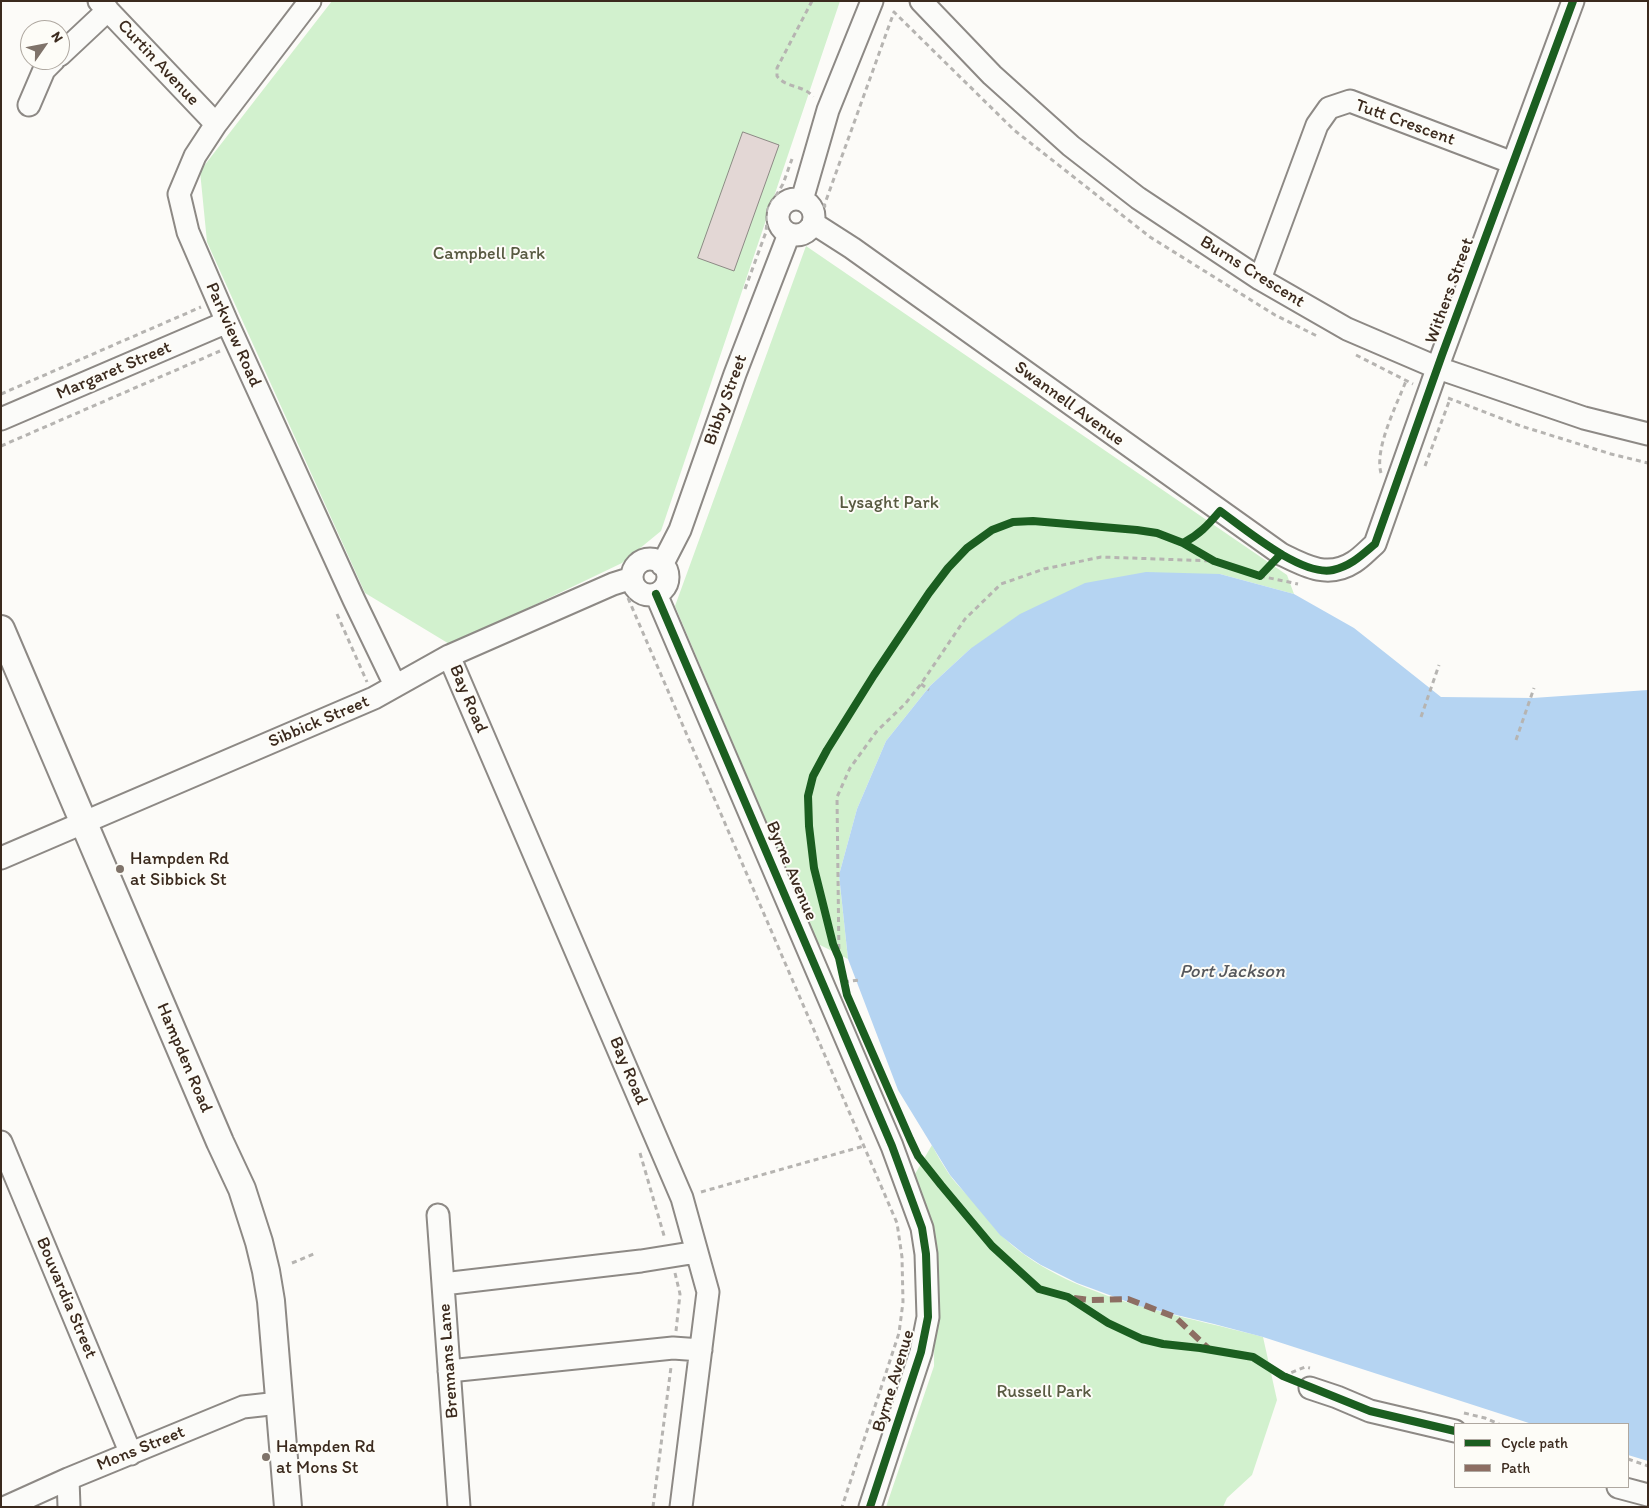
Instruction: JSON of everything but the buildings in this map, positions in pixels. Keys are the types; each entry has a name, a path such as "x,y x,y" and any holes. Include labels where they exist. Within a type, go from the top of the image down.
{"main road":[{"name":"Hampden Road","path":"1,629 220,1142 242,1189 259,1242 271,1301 288,1507"}],"street":[{"name":"Parkview Road","path":"310,1 216,124 195,156 179,194 188,232 227,322 395,686"},
{"path":"802,200 802,194 828,110 872,1"},
{"name":"Burns Crescent","path":"921,1 992,76 1071,146 1138,198 1260,279 1347,330 1438,368 1584,418 1648,434"},
{"name":"Withers Street","path":"1332,570 1354,563 1375,544 1573,1"},
{"name":"Curtin Avenue","path":"103,6 216,124"},
{"path":"70,44 103,6"},
{"path":"29,105 44,70"},
{"name":"Tutt Crescent","path":"1260,279 1317,125 1329,108 1350,101 1513,163"},
{"path":"791,200 802,200 814,212 813,223 811,228 804,234 789,234 781,227 778,216 782,206 791,200"},
{"name":"Swannell Avenue","path":"813,223 852,248 1281,554 1310,569 1332,570"},
{"name":"Bibby Street","path":"662,565 680,530 735,374 789,234"},
{"name":"Margaret Street","path":"1,419 227,322"},
{"path":"645,560 652,560 662,565 668,576 665,587 656,594 650,595 640,592 634,584 627,580 636,567 645,560"},
{"name":"Sibbick Street","path":"1,858 374,698 449,656 627,580"},
{"name":"Byrne Avenue","path":"656,594 892,1146 922,1228 926,1254 928,1317 922,1352 870,1507"},
{"name":"Bay Road","path":"449,656 682,1198 708,1292 681,1507"},
{"name":"Bouvardia Street","path":"1,1142 131,1454"},
{"name":"Brennans Lane","path":"438,1216 459,1507"},
{"path":"443,1284 642,1261 697,1252"},
{"path":"449,1371 673,1348 701,1350"},
{"path":"1311,1378 1337,1397 1370,1411 1456,1421"},
{"name":"Mons Street","path":"6,1507 68,1479 243,1407 253,1404 279,1403"},
{"path":"68,1479 69,1507"},
{"path":"1622,1488 1648,1495"}],"path":[{"path":"812,1 777,68 776,76 780,80 808,92 814,102"},
{"path":"832,212 824,206 894,12"},
{"path":"743,294 766,232 768,209 783,184 793,157"},
{"path":"1,394 205,305"},
{"path":"1,446 223,350"},
{"path":"1383,481 1379,466 1380,451 1406,381"},
{"path":"1443,396 1521,426 1611,454 1648,463"},
{"path":"1199,552 1214,561 1224,564"},
{"path":"1251,573 1260,576 1281,554"},
{"path":"842,974 837,797 850,768 877,731 906,704 965,619 1001,584 1044,569 1101,557 1214,561"},
{"path":"627,580 897,1223 902,1257 904,1302 899,1334 842,1507"},
{"path":"1421,717 1439,665"},
{"path":"921,684 929,690"},
{"path":"1516,740 1534,688"},
{"path":"830,935 842,974"},
{"path":"842,974 859,980"},
{"path":"701,1192 864,1146"},
{"path":"639,1149 680,1294 653,1507"},
{"path":"292,1262 316,1253"},
{"path":"1284,1376 1305,1367 1311,1378"},
{"path":"1276,1372 1284,1376 1311,1378"},
{"path":"1456,1421 1485,1418 1496,1423"},
{"path":"1629,1459 1648,1466"}],"green space":[{"name":"Campbell Park","path":"332,1 840,1 661,531 622,563 451,645 365,593 207,242 200,171"},
{"name":"Lysaght Park","path":"806,246 1287,575 1294,594 1220,574 970,649 930,686 886,741 857,809 839,875 848,959 818,944 675,606"},
{"name":"Russell Park","path":"932,1145 953,1179 980,1208 1001,1235 1027,1257 1058,1275 1125,1301 1263,1337 1277,1400 1252,1475 1227,1498 1223,1507 886,1507 934,1366 935,1259 915,1174"}],"water":[{"name":"Port Jackson","path":"1146,572 1220,574 1294,594 1354,628 1441,697 1533,698 1648,690 1648,1461 1629,1455 1629,1423 1529,1423 1263,1337 1139,1306 1077,1283 1041,1265 1000,1235 950,1175 898,1090 848,959 839,875 857,809 886,741 930,686 970,649 1020,614 1085,583"}],"marked path":[{"path":"1074,1298 1091,1300 1128,1299 1175,1317 1208,1348"}],"cycle path":[{"path":"1183,543 1194,537 1220,511 1274,550 1306,566 1320,570 1333,570 1345,566 1356,560 1375,544 1442,355 1573,1"},
{"path":"1281,554 1260,576 1214,561 1183,543 1157,533 1033,521 1013,522 992,530 967,548 948,568 929,593 874,675 813,776 808,796 814,868 833,944 839,958 847,995 918,1156 992,1246 1039,1289 1068,1297 1108,1323 1142,1339 1163,1344 1253,1357 1283,1376 1370,1411 1454,1431"},
{"path":"656,594 892,1146 922,1228 926,1254 928,1317 921,1352 870,1507"}],"place":[{"name":"Hampden Rd at Sibbick St","path":"120,869"},
{"name":"Hampden Rd at Mons St","path":"266,1457"}]}
